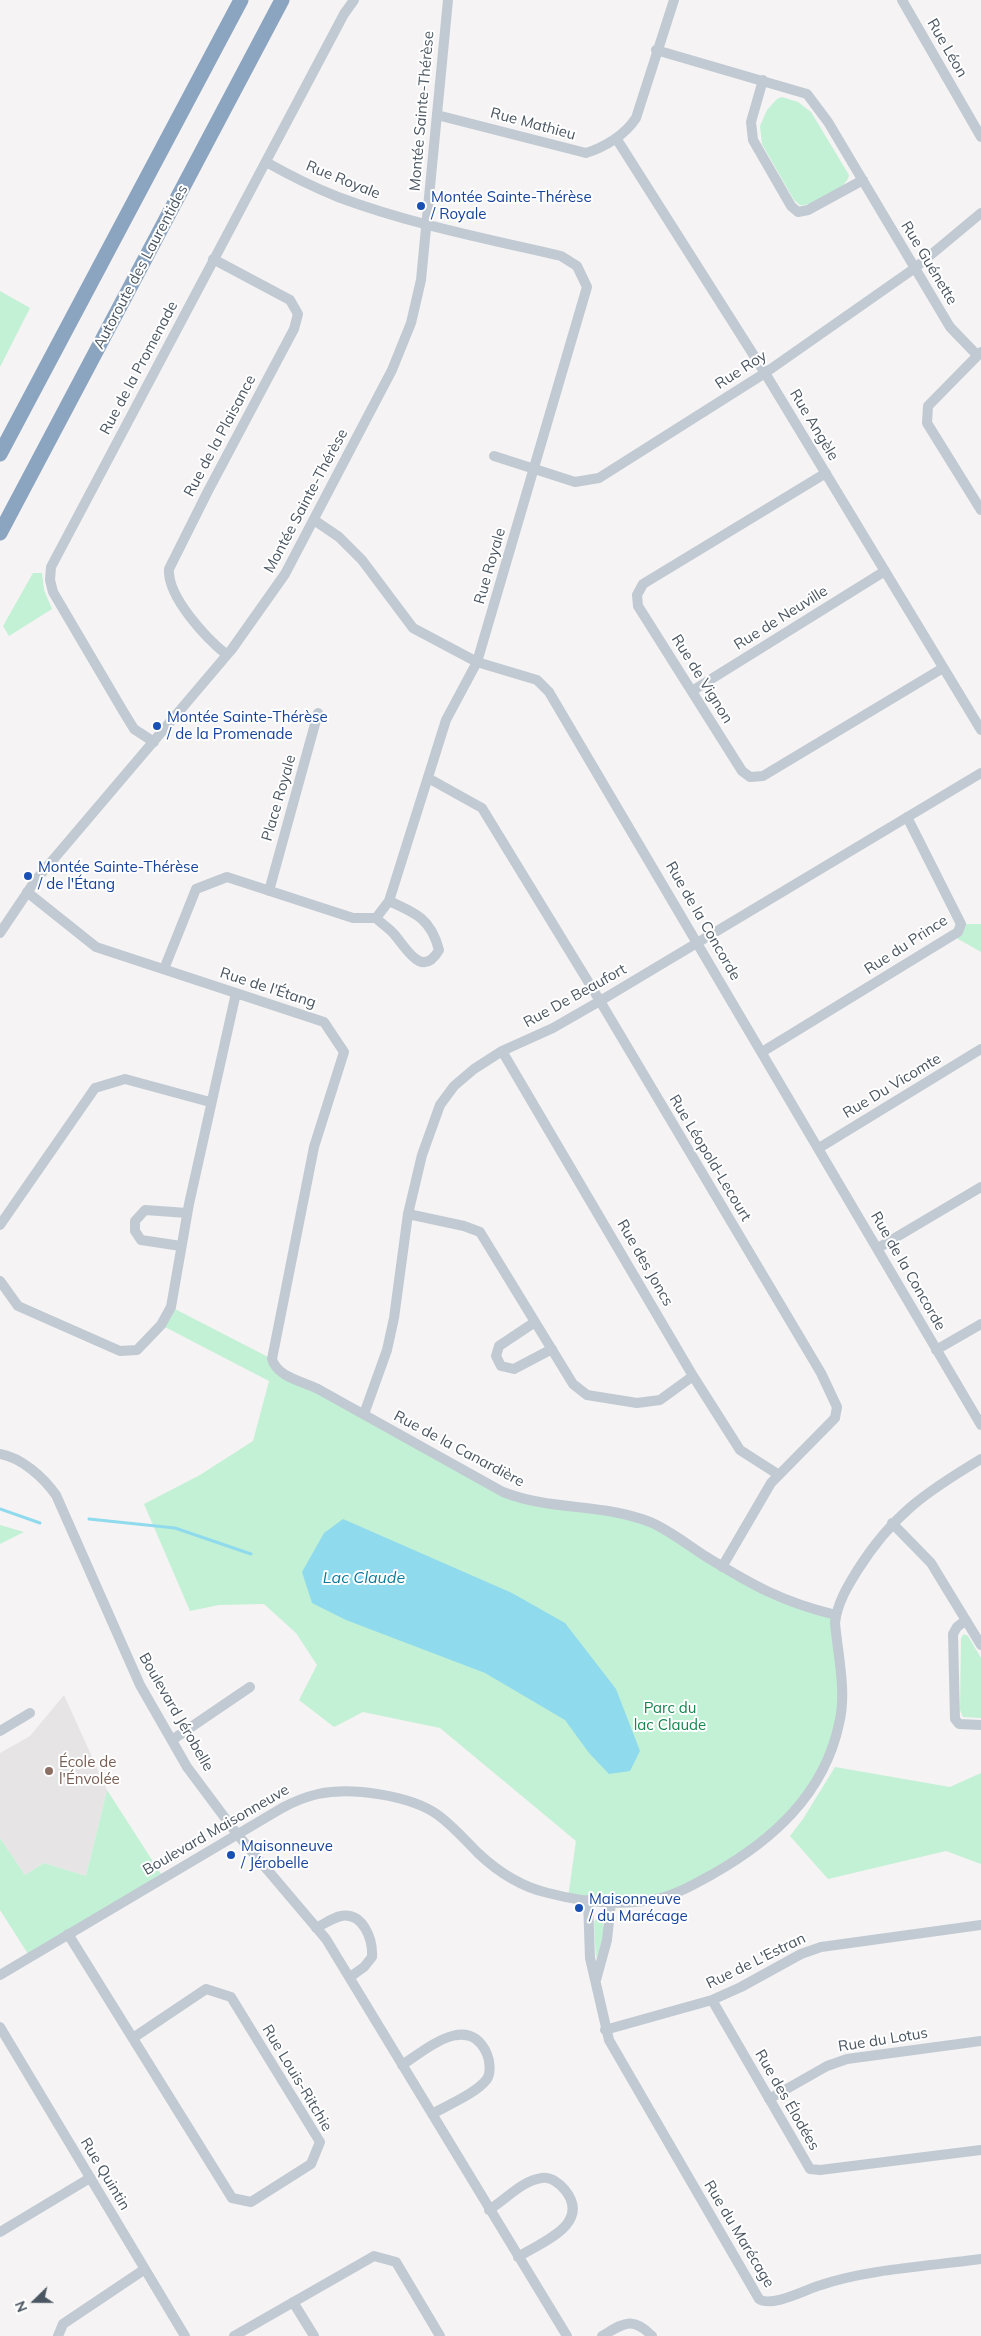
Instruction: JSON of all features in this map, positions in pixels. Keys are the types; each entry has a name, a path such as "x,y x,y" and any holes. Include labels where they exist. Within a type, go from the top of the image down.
{"highway":[{"path":"0,454 241,0"},
{"name":"Autoroute des Laurentides","path":"0,533 282,0"}],"street":[{"name":"Rue de la Promenade","path":"154,742 134,729 123,711 53,592 50,571 213,259 344,14 354,0"},
{"name":"Montée Sainte-Thérèse","path":"0,933 27,892 227,655 284,574 314,520 404,344 419,292 448,0"},
{"name":"Rue Mathieu","path":"437,115 586,153 598,150 629,129 636,118 656,50 674,0"},
{"name":"Rue Léon","path":"902,0 981,137"},
{"name":"Rue Guénette","path":"656,50 807,94 828,122 950,327 979,353"},
{"path":"763,80 751,122 752,140 790,206 798,212 808,210 863,180"},
{"name":"Rue Angèle","path":"616,138 765,373 981,730"},
{"name":"Rue Royale","path":"266,162 340,198 427,224 561,256 577,266 587,287 478,662 446,720 389,901 376,918"},
{"name":"Rue Roy","path":"494,456 575,482 599,478 765,373 915,268 981,213"},
{"name":"Rue de la Plaisance","path":"213,259 290,300 298,314 294,330 208,491 169,570 170,582 184,608 202,632 227,655"},
{"path":"979,353 928,406 927,423 980,504"},
{"name":"Rue de Vignon","path":"826,473 644,584 637,594 638,606 742,771 750,777 763,776 943,668"},
{"name":"Rue de la Concorde","path":"314,520 339,537 362,560 413,628 478,662 537,680 549,692 981,1425"},
{"name":"Rue de Neuville","path":"692,691 885,571"},
{"name":"Place Royale","path":"269,891 318,713"},
{"name":"Rue De Beaufort","path":"364,1414 380,1372 394,1318 408,1214 422,1156 440,1105 454,1086 467,1074 502,1050 553,1028 600,1001 981,773"},
{"name":"Rue Léopold-Lecourt","path":"428,778 482,808 600,1001 816,1364 835,1400 838,1412 832,1424 767,1489 722,1567"},
{"name":"Rue du Prince","path":"762,1052 958,932 961,924 907,818"},
{"path":"164,969 196,889 227,877 353,918 376,918 393,933 415,960 427,962 434,959 439,950 436,937 419,914 389,901"},
{"name":"Rue de l'Étang","path":"27,892 96,947 324,1022 344,1052 314,1148 272,1359"},
{"path":"0,1280 18,1306 120,1351 137,1350 161,1324 171,1307 187,1212 210,1102 236,993"},
{"name":"Rue Du Vicomte","path":"819,1148 981,1049"},
{"name":"Rue des Joncs","path":"502,1050 693,1376 740,1450 779,1475"},
{"path":"0,1225 95,1088 126,1079 210,1102"},
{"path":"878,1248 981,1187"},
{"path":"181,1246 141,1240 135,1231 135,1221 145,1210 187,1212"},
{"path":"408,1214 464,1226 480,1232 573,1384 587,1395 637,1404 660,1400 693,1376"},
{"path":"536,1322 499,1346 496,1356 498,1361 501,1366 514,1370 552,1349"},
{"path":"936,1350 981,1324"},
{"name":"Rue de la Canardière","path":"272,1359 279,1372 302,1381 364,1414 503,1492 526,1501 612,1511 652,1523 764,1591 791,1603 836,1615"},
{"name":"Boulevard Jérobelle","path":"0,1454 18,1461 37,1474 56,1495 140,1685 187,1767 238,1834 326,1939 489,2210 568,2336"},
{"name":"Boulevard Maisonneuve","path":"0,1975 294,1802 318,1794 341,1792 397,1798 418,1804 439,1816 479,1854 513,1879 546,1893 588,1900 633,1902 658,1899 687,1888 750,1852 774,1833 796,1810 827,1761 840,1719 842,1688 836,1615 853,1578 892,1523 923,1496 981,1459"},
{"path":"892,1523 931,1562 981,1645"},
{"path":"966,1620 957,1626 953,1634 955,1719 959,1724 981,1725"},
{"path":"172,1740 250,1687"},
{"path":"0,1731 30,1713"},
{"name":"Rue du Marécage","path":"588,1900 590,1958 605,2030 609,2040 753,2291 763,2302 773,2302 822,2284 850,2277 981,2259"},
{"name":"Rue du Marécage","path":"596,1981 607,1940 611,1902"},
{"path":"316,1928 336,1918 350,1916 361,1923 369,1935 372,1957 364,1967 350,1977"},
{"name":"Rue de L'Estran","path":"605,2030 712,2000 741,1987 801,1954 821,1947 981,1925"},
{"name":"Rue Louis-Ritchie","path":"68,1934 232,2198 251,2202 311,2164 320,2142 231,1997 206,1989 133,2038"},
{"name":"Rue des Élodées","path":"712,2000 806,2164 816,2171 981,2150"},
{"name":"Rue Quintin","path":"0,2027 185,2336"},
{"path":"402,2065 453,2035 473,2036 484,2047 490,2061 487,2079 475,2089 432,2114"},
{"name":"Rue du Lotus","path":"769,2100 827,2066 846,2059 981,2041"},
{"path":"0,2232 90,2178"},
{"path":"489,2210 524,2186 541,2178 554,2180 567,2193 573,2208 569,2223 559,2233 518,2257"},
{"path":"234,2336 374,2256 396,2262 440,2336"},
{"path":"58,2336 63,2324 145,2269"},
{"path":"293,2302 314,2336"},
{"path":"602,2336 625,2323 632,2322 646,2329 652,2336"}],"shaded area":[{"name":"École de l'Énvolée","path":"64,1695 107,1790 86,1876 44,1863 25,1875 0,1838 0,1753 30,1736"}],"green space":[{"path":"782,97 798,102 811,112 849,175 843,185 829,196 806,205 800,205 794,200 762,144 760,126 767,110 777,99"},
{"path":"0,291 30,308 0,367"},
{"path":"33,573 42,573 44,590 52,609 9,636 3,626"},
{"path":"961,924 981,924 981,952 953,936"},
{"name":"Parc du lac Claude","path":"171,1307 272,1359 274,1366 503,1492 652,1523 764,1591 836,1615 842,1708 822,1771 762,1844 658,1899 568,1897 576,1841 440,1728 363,1712 334,1727 299,1700 317,1665 296,1633 264,1604 219,1605 190,1611 144,1504 200,1475 253,1441 269,1381 161,1325"},
{"path":"0,1525 24,1532 0,1544"},
{"path":"964,1634 968,1636 981,1658 981,1718 963,1717 960,1710 961,1638"},
{"path":"835,1767 950,1787 981,1773 981,1864 946,1851 828,1879 790,1836 803,1819"},
{"path":"107,1790 163,1877 30,1957 0,1910 0,1838 25,1875 44,1863 86,1876"},
{"path":"600,1917 603,1932 596,1959 594,1924 595,1920"}],"water":[{"name":"Lac Claude","path":"343,1519 512,1593 565,1623 616,1689 640,1751 630,1771 609,1774 589,1753 565,1720 485,1673 346,1620 312,1603 302,1572 324,1533"}],"waterway":[{"path":"0,1509 40,1523"},
{"path":"89,1519 175,1528 251,1554"}],"place":[{"name":"Montée Sainte-Thérèse / Royale","path":"421,206"},
{"name":"Montée Sainte-Thérèse / de la Promenade","path":"157,726"},
{"name":"Montée Sainte-Thérèse / de l'Étang","path":"28,876"},
{"name":"École de l'Énvolée","path":"49,1771"},
{"name":"Maisonneuve / Jérobelle","path":"231,1855"},
{"name":"Maisonneuve / du Marécage","path":"579,1908"}]}
